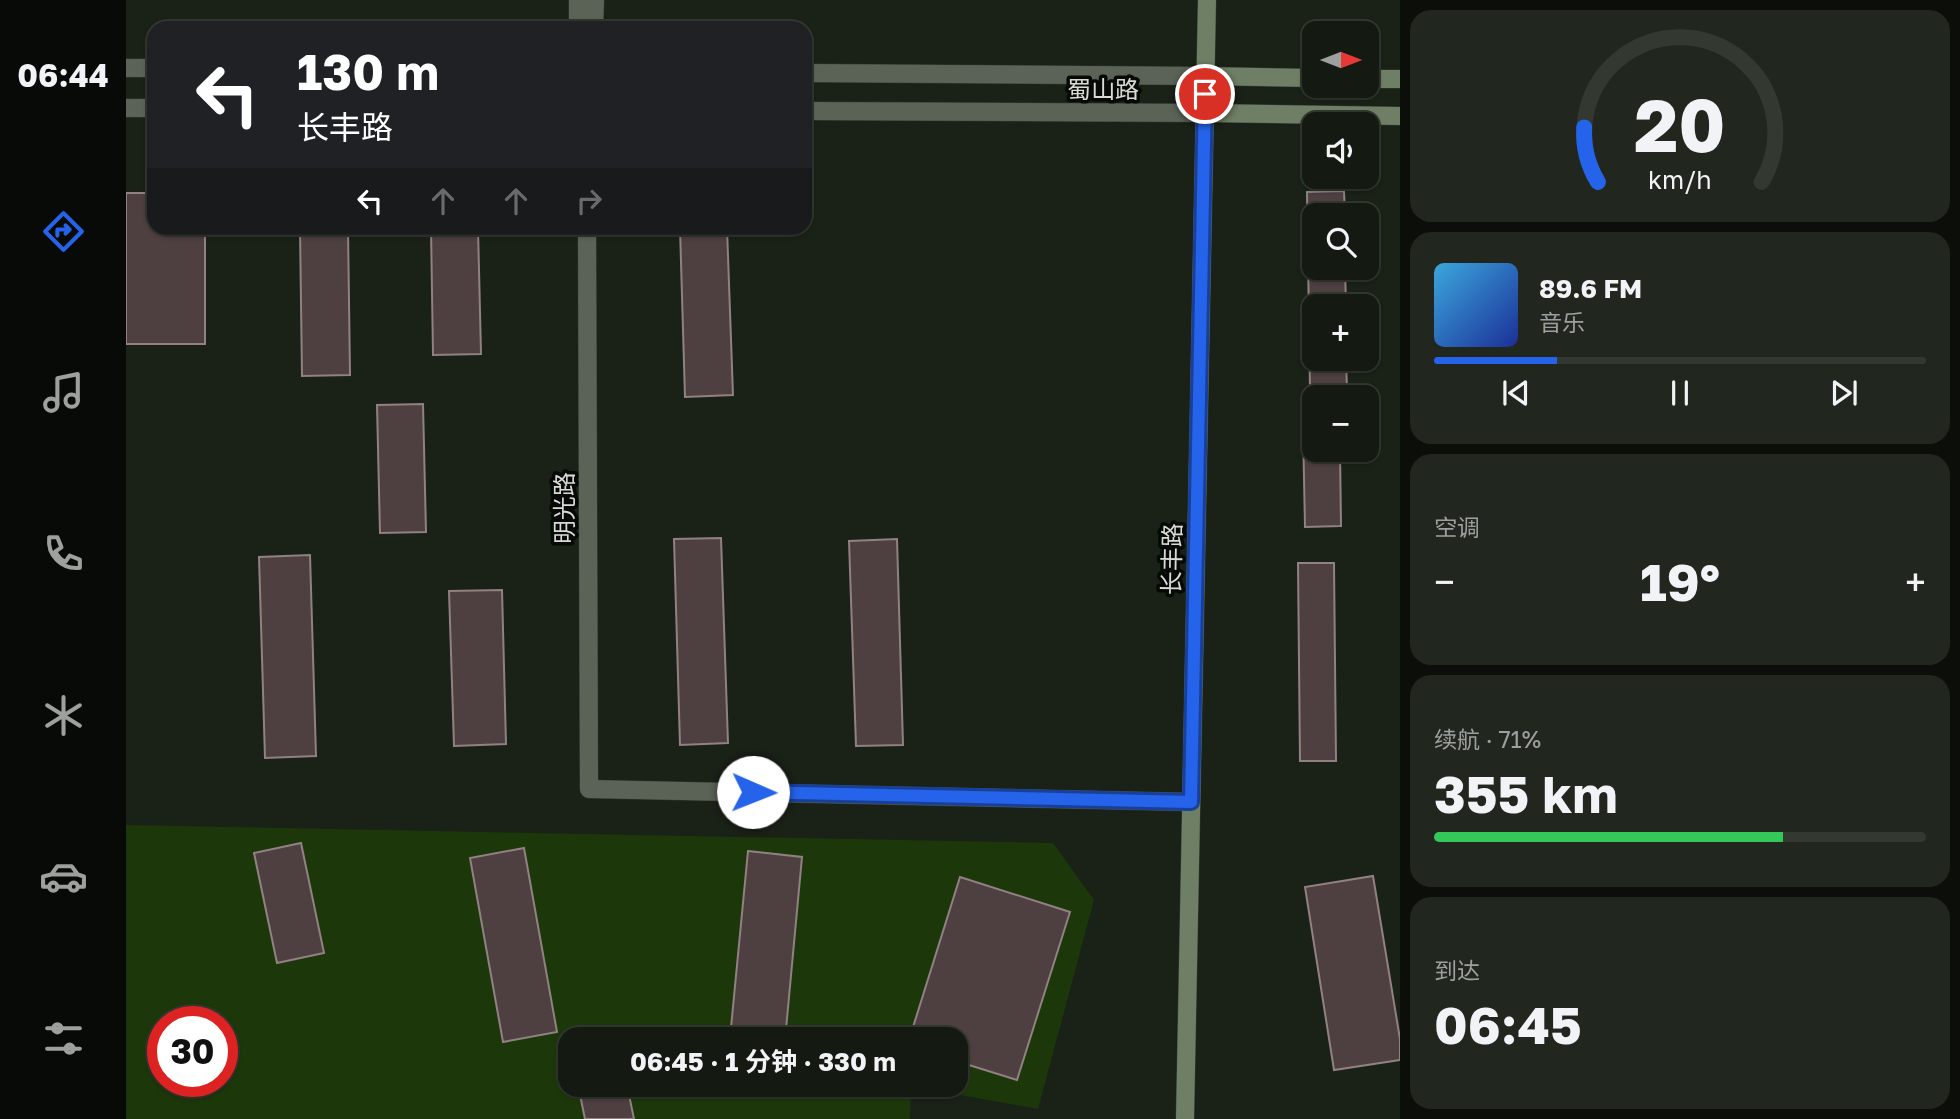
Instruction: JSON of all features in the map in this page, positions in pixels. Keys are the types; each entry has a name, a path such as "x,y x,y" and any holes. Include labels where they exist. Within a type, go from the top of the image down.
{"street":[{"path":"578,0 578,21"},
{"path":"594,21 595,0"},
{"name":"长丰路","path":"1185,1119 1207,0"},
{"path":"126,68 147,68"},
{"name":"蜀山路","path":"812,73 1302,78"},
{"path":"1379,79 1400,79"},
{"path":"126,108 147,108"},
{"name":"蜀山路","path":"812,111 1400,116"},
{"name":"明光路","path":"587,235 589,789 1191,802"}],"green space":[{"path":"126,825 1053,843 1094,900 1038,1109 968,1096 968,1027 558,1027 558,1097 911,1097 910,1119 126,1119"}],"building":[{"path":"1344,191 1344,203 1307,203 1307,192"},
{"path":"126,193 147,193 147,235 205,235 205,344 126,344"},
{"path":"300,235 348,235 350,375 302,376"},
{"path":"431,235 478,235 481,354 433,355"},
{"path":"680,235 727,235 733,395 685,397"},
{"path":"1308,280 1345,280 1346,294 1309,294"},
{"path":"1310,371 1346,371 1347,385 1310,385"},
{"path":"423,404 426,532 380,533 377,405"},
{"path":"1304,462 1340,462 1341,526 1305,527"},
{"path":"721,538 728,743 680,745 674,539"},
{"path":"897,539 903,745 856,746 849,541"},
{"path":"310,555 316,756 265,758 259,557"},
{"path":"1298,563 1334,563 1336,761 1300,761"},
{"path":"502,590 506,744 454,746 449,591"},
{"path":"301,843 324,953 277,963 254,853"},
{"path":"524,848 557,1032 503,1042 470,858"},
{"path":"748,851 802,857 786,1027 731,1027"},
{"path":"1373,876 1400,1039 1400,1060 1334,1070 1305,887"},
{"path":"960,877 1070,912 1017,1080 968,1065 968,1027 913,1027"},
{"path":"580,1097 629,1097 634,1119 585,1119"}],"route":[{"path":"753,792 1191,802 1205,94"}]}
